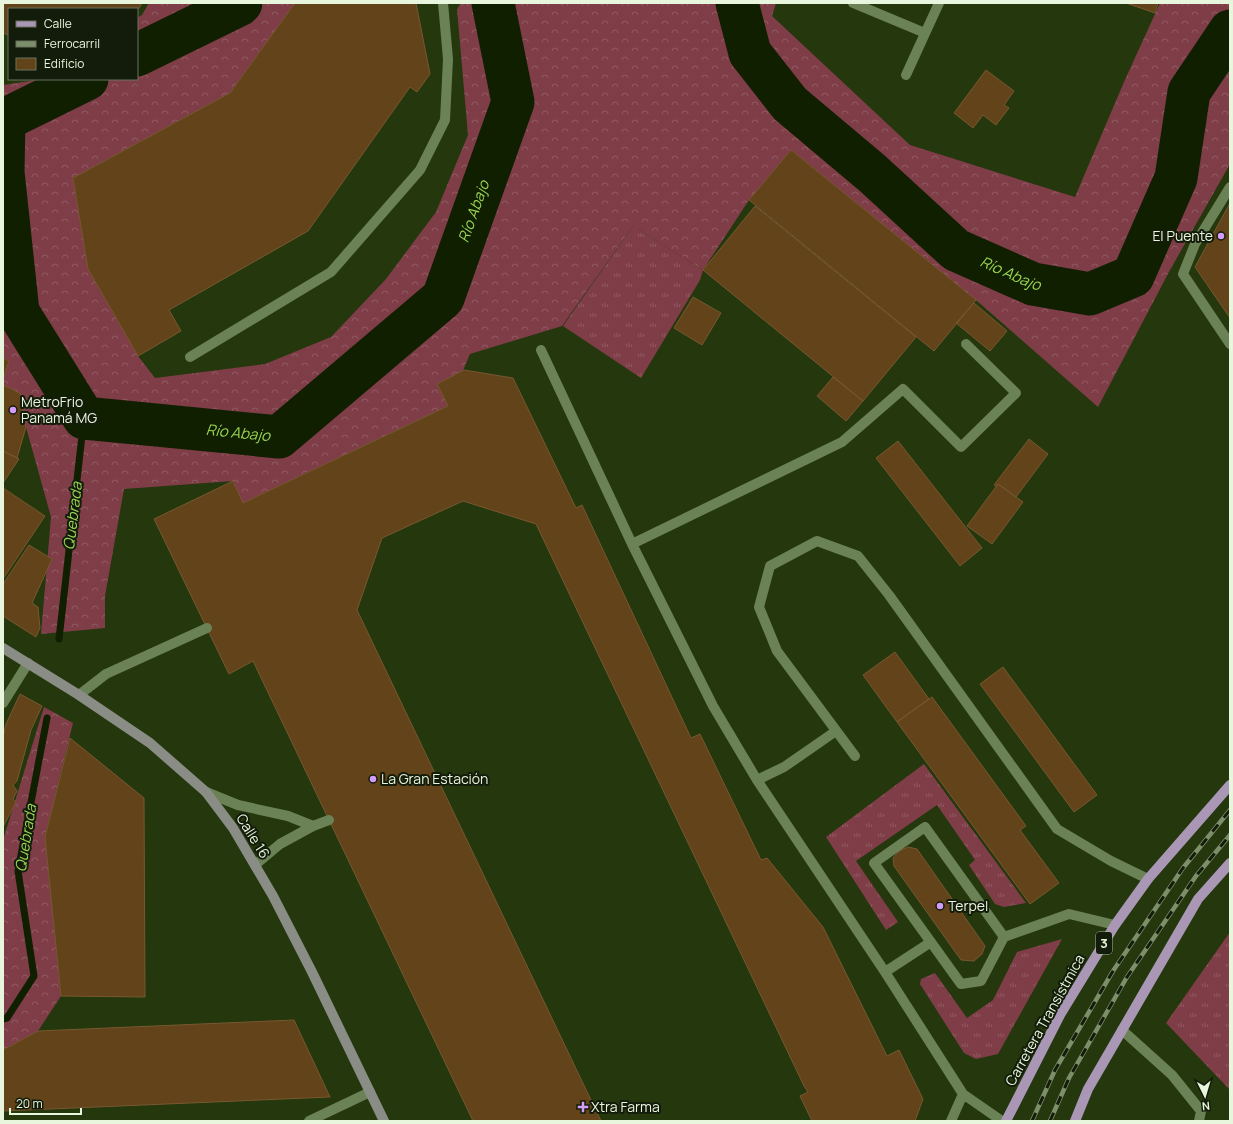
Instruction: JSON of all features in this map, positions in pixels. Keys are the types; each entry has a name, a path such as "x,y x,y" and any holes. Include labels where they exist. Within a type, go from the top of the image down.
{"main road":[{"name":"Calle 16","path":"3,648 150,743 206,792 233,828 255,865 312,972 384,1121"},
{"name":"Carretera Transístmica","path":"1006,1121 1060,1015 1115,925 1148,879 1230,785"},
{"path":"1075,1121 1088,1089 1198,899 1230,863"}],"lane":[{"path":"190,357 331,272 420,170 445,120 448,59 443,3"},
{"path":"853,3 925,33"},
{"path":"906,75 938,3"},
{"path":"1230,188 1195,244 1184,274 1230,344"},
{"path":"632,544 842,442 903,389 961,447 1016,393 966,344"},
{"path":"541,350 632,544 713,706 757,780 885,972 963,1094 1002,1121"},
{"path":"855,756 777,651 758,607 770,566 817,541 858,556 889,595 1057,829 1111,861 1148,879"},
{"path":"79,696 106,674 207,628"},
{"path":"3,703 28,663"},
{"path":"757,780 784,767 836,731"},
{"path":"206,792 238,805 288,816 313,826"},
{"path":"255,865 280,844 313,826 329,820"},
{"path":"1004,937 925,827 874,863 961,984 980,981 1004,937 1069,914 1115,925"},
{"path":"885,972 930,942"},
{"path":"1122,1030 1172,1075 1201,1111 1200,1121"},
{"path":"309,1121 370,1092"},
{"path":"950,1121 963,1094"}],"green space":[{"path":"149,3 295,3 230,93 73,178 88,269 138,356 155,378 265,364 331,337 386,279 436,212 468,135 457,9 461,3 776,3 772,16 910,145 1075,197 1124,82 1160,3 1230,3 1230,164 1170,270 1098,407 976,300 791,150 749,200 703,270 633,226 562,326 470,354 448,406 243,503 233,481 124,489 105,596 105,628 41,634 51,517 26,427 20,393 3,385 3,379 9,361 3,358 3,85 36,80 138,80 138,17 142,15"},
{"path":"633,226 703,270 700,280 641,378 563,326"},
{"path":"44,707 73,723 45,837 61,996 38,1031 3,1050 3,840"},
{"path":"924,764 1026,903 1004,907 995,904 969,865 975,860 937,805 856,861 898,922 886,930 826,837"},
{"path":"1230,932 1230,1090 1166,1023"},
{"path":"1062,939 998,1054 976,1059 964,1053 920,984 921,979 935,973 967,1018 993,1000 1017,952"}],"building":[{"path":"3,3 142,3 138,9 8,8 8,35 3,33"},
{"path":"295,3 416,3 430,74 417,92 410,87 308,231 169,310 181,331 138,356 88,269 73,178 230,93"},
{"path":"1126,3 1158,3 1155,13"},
{"path":"986,70 1014,91 1004,105 1009,108 996,125 983,115 973,128 954,113"},
{"path":"791,150 976,300 934,351 749,200"},
{"name":"El Puente","path":"1230,203 1230,318 1195,267"},
{"path":"755,206 916,337 863,401 703,270"},
{"path":"693,297 721,313 702,345 674,328"},
{"path":"974,303 1007,331 990,351 956,323"},
{"name":"MetroFrio Panamá MG","path":"3,358 9,361 3,379"},
{"name":"La Gran Estación","path":"464,370 513,378 576,508 582,505 691,738 700,734 761,860 767,858 823,927 887,1056 899,1050 923,1099 915,1121 812,1121 800,1096 808,1092 536,524 463,501 382,538 357,610 601,1121 473,1121 253,661 229,674 154,519 233,481 243,503 448,406 437,384"},
{"path":"833,377 863,401 846,421 817,396"},
{"name":"MetroFrio Panamá MG","path":"3,385 20,393 26,427 17,458 3,451"},
{"path":"1029,439 1048,454 1016,497 998,484 996,486 994,485"},
{"path":"898,441 982,548 960,566 876,458"},
{"path":"3,451 19,459 3,483"},
{"path":"998,484 1023,502 992,544 967,526"},
{"path":"3,488 45,516 3,579"},
{"path":"29,545 52,559 32,603 38,607 40,628 36,637 3,616 3,584"},
{"path":"895,652 929,699 897,722 863,675"},
{"path":"1003,667 1097,795 1074,812 980,684"},
{"path":"20,694 42,706 31,730 17,781 13,785 17,791 13,799 16,802 3,827 3,737 6,724"},
{"path":"932,697 1026,826 1020,830 1059,883 1030,904 897,722"},
{"path":"70,738 144,798 145,997 61,996 45,837"},
{"name":"Terpel","path":"908,847 917,849 985,946 982,954 974,961 961,960 894,866 893,858 899,851"},
{"path":"294,1020 330,1097 3,1111 3,1050 38,1031"}],"waterway":[{"name":"Río Abajo","path":"138,55 241,3"},
{"name":"Río Abajo","path":"85,80 4,120 3,172 18,312 84,418 279,437 443,298 513,102 493,3"},
{"name":"Río Abajo","path":"737,3 750,53 790,104 872,173 956,250 1033,284 1090,294 1133,276 1176,178 1189,92 1230,31"},
{"name":"Quebrada","path":"59,639 84,418"},
{"name":"Quebrada","path":"3,1019 7,1018 34,976 18,871 47,718"}],"railway":[{"path":"1032,1121 1055,1070 1113,971 1183,868 1230,810"},
{"path":"1050,1121 1069,1078 1127,977 1196,876 1230,835"}],"place":[{"name":"El Puente","path":"1221,236"},
{"name":"MetroFrio Panamá MG","path":"13,410"},
{"name":"La Gran Estación","path":"373,779"},
{"name":"Terpel","path":"940,906"},
{"name":"Xtra Farma","path":"583,1107"}]}
